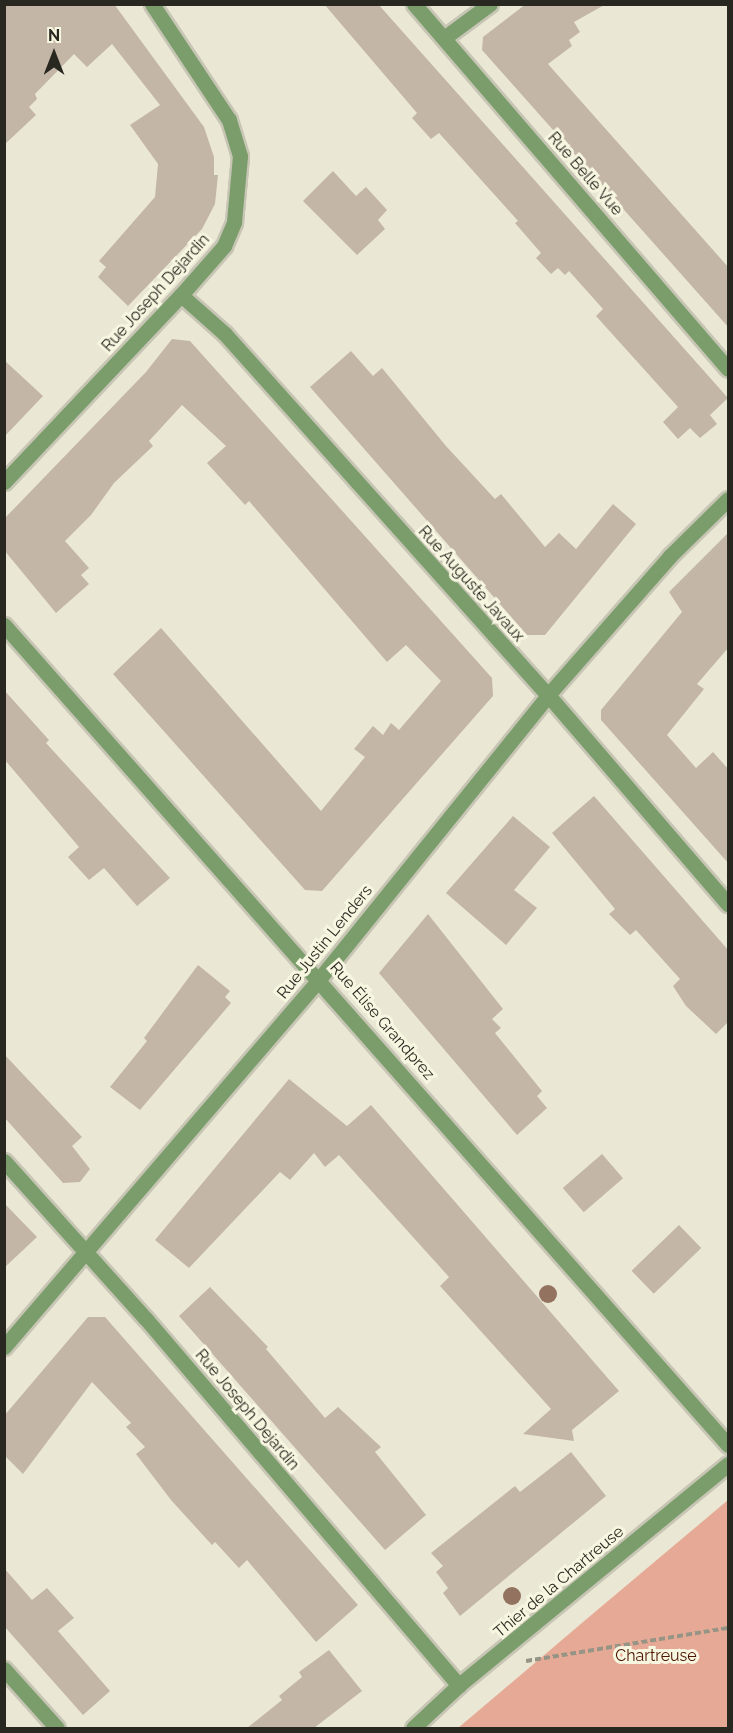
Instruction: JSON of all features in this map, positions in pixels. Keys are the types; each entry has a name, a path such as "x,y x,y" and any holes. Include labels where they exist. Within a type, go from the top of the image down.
{"street":[{"name":"Rue Joseph Dejardin","path":"4,482 181,295 224,246 234,222 240,156 228,120 211,90 152,4"},
{"name":"Rue Belle Vue","path":"414,4 729,369"},
{"path":"444,38 490,4"},
{"name":"Rue Auguste Javaux","path":"181,295 225,334 548,694 729,904"},
{"name":"Rue Justin Lenders","path":"4,1347 83,1251 320,978 548,694 670,556 729,499"},
{"name":"Rue Élise Grandprez","path":"4,625 320,978 729,1445"},
{"name":"Rue Joseph Dejardin","path":"4,1161 146,1319 459,1685"},
{"name":"Thier de la Chartreuse","path":"413,1728 459,1685 495,1659 729,1464"},
{"path":"4,1669 57,1728"}],"path":[{"path":"495,1659 517,1662 729,1628"}],"green space":[{"name":"Chartreuse","path":"728,1500 728,1728 458,1728 589,1617"}],"building":[{"path":"4,4 114,4 204,127 214,157 214,175 218,175 215,204 202,229 128,306 98,277 106,267 99,261 155,197 158,164 130,125 160,105 112,44 87,67 74,54 35,94 37,99 29,107 36,115 4,145"},
{"path":"324,4 378,4 728,398 710,415 717,424 700,438 690,428 678,439 663,422 678,407 596,316 603,309 569,271 565,275 558,268 551,274 536,258 541,253 515,223 518,221 439,133 431,139 412,118 417,113"},
{"path":"526,4 606,4 574,22 580,32 569,40 572,46 548,64 729,268 729,328 482,50 483,37"},
{"path":"333,171 356,196 366,187 387,210 378,220 385,229 357,255 303,201"},
{"path":"172,339 190,341 492,678 493,696 322,891 305,890 113,674 161,628 321,811 365,757 354,749 373,726 383,735 391,723 399,730 441,681 406,645 387,662 249,501 245,505 207,463 226,446 182,405 149,441 153,446 114,483 91,515 65,541 89,568 81,575 89,584 56,613 4,550 4,519 146,372"},
{"path":"351,351 373,376 382,368 446,446 495,499 501,494 545,547 559,533 576,549 613,504 636,524 545,635 527,635 310,387"},
{"path":"4,360 43,396 4,437"},
{"path":"729,532 729,647 697,684 704,689 667,735 696,768 713,752 729,770 729,864 601,720 601,710 682,612 669,592"},
{"path":"4,690 49,740 46,743 170,878 137,906 104,868 89,880 68,857 79,847 4,759"},
{"path":"594,796 729,951 729,1021 716,1034 686,1006 673,986 680,979 636,930 630,935 609,914 615,909 552,833"},
{"path":"513,816 550,847 514,890 537,908 506,945 446,893"},
{"path":"428,914 503,1009 492,1019 501,1028 495,1033 542,1091 537,1096 547,1108 517,1135 379,973"},
{"path":"198,965 230,991 225,997 231,1003 140,1110 110,1087 147,1041 144,1038"},
{"path":"4,1054 82,1137 72,1146 90,1169 80,1182 63,1183 4,1117"},
{"path":"289,1079 347,1126 371,1105 619,1391 572,1430 574,1441 523,1434 551,1409 440,1286 449,1277 339,1155 325,1167 314,1153 290,1180 280,1172 189,1268 155,1240"},
{"path":"602,1154 623,1178 584,1212 563,1188"},
{"path":"4,1203 37,1237 4,1268"},
{"path":"679,1225 701,1248 654,1294 632,1271"},
{"path":"210,1287 268,1347 266,1349 325,1418 338,1407 381,1447 375,1452 426,1515 385,1550 179,1316"},
{"path":"88,1317 105,1317 358,1605 316,1642 247,1560 239,1568 215,1542 212,1545 171,1500 136,1454 145,1447 126,1427 131,1423 92,1382 23,1474 4,1455 4,1416"},
{"path":"571,1452 606,1496 460,1616 443,1593 448,1588 436,1572 443,1566 431,1553 515,1486 520,1492"},
{"path":"4,1568 32,1600 47,1588 74,1618 58,1631 110,1691 83,1715 4,1626"},
{"path":"329,1650 362,1691 314,1728 247,1728 282,1700 279,1696 302,1677 299,1672"}]}
